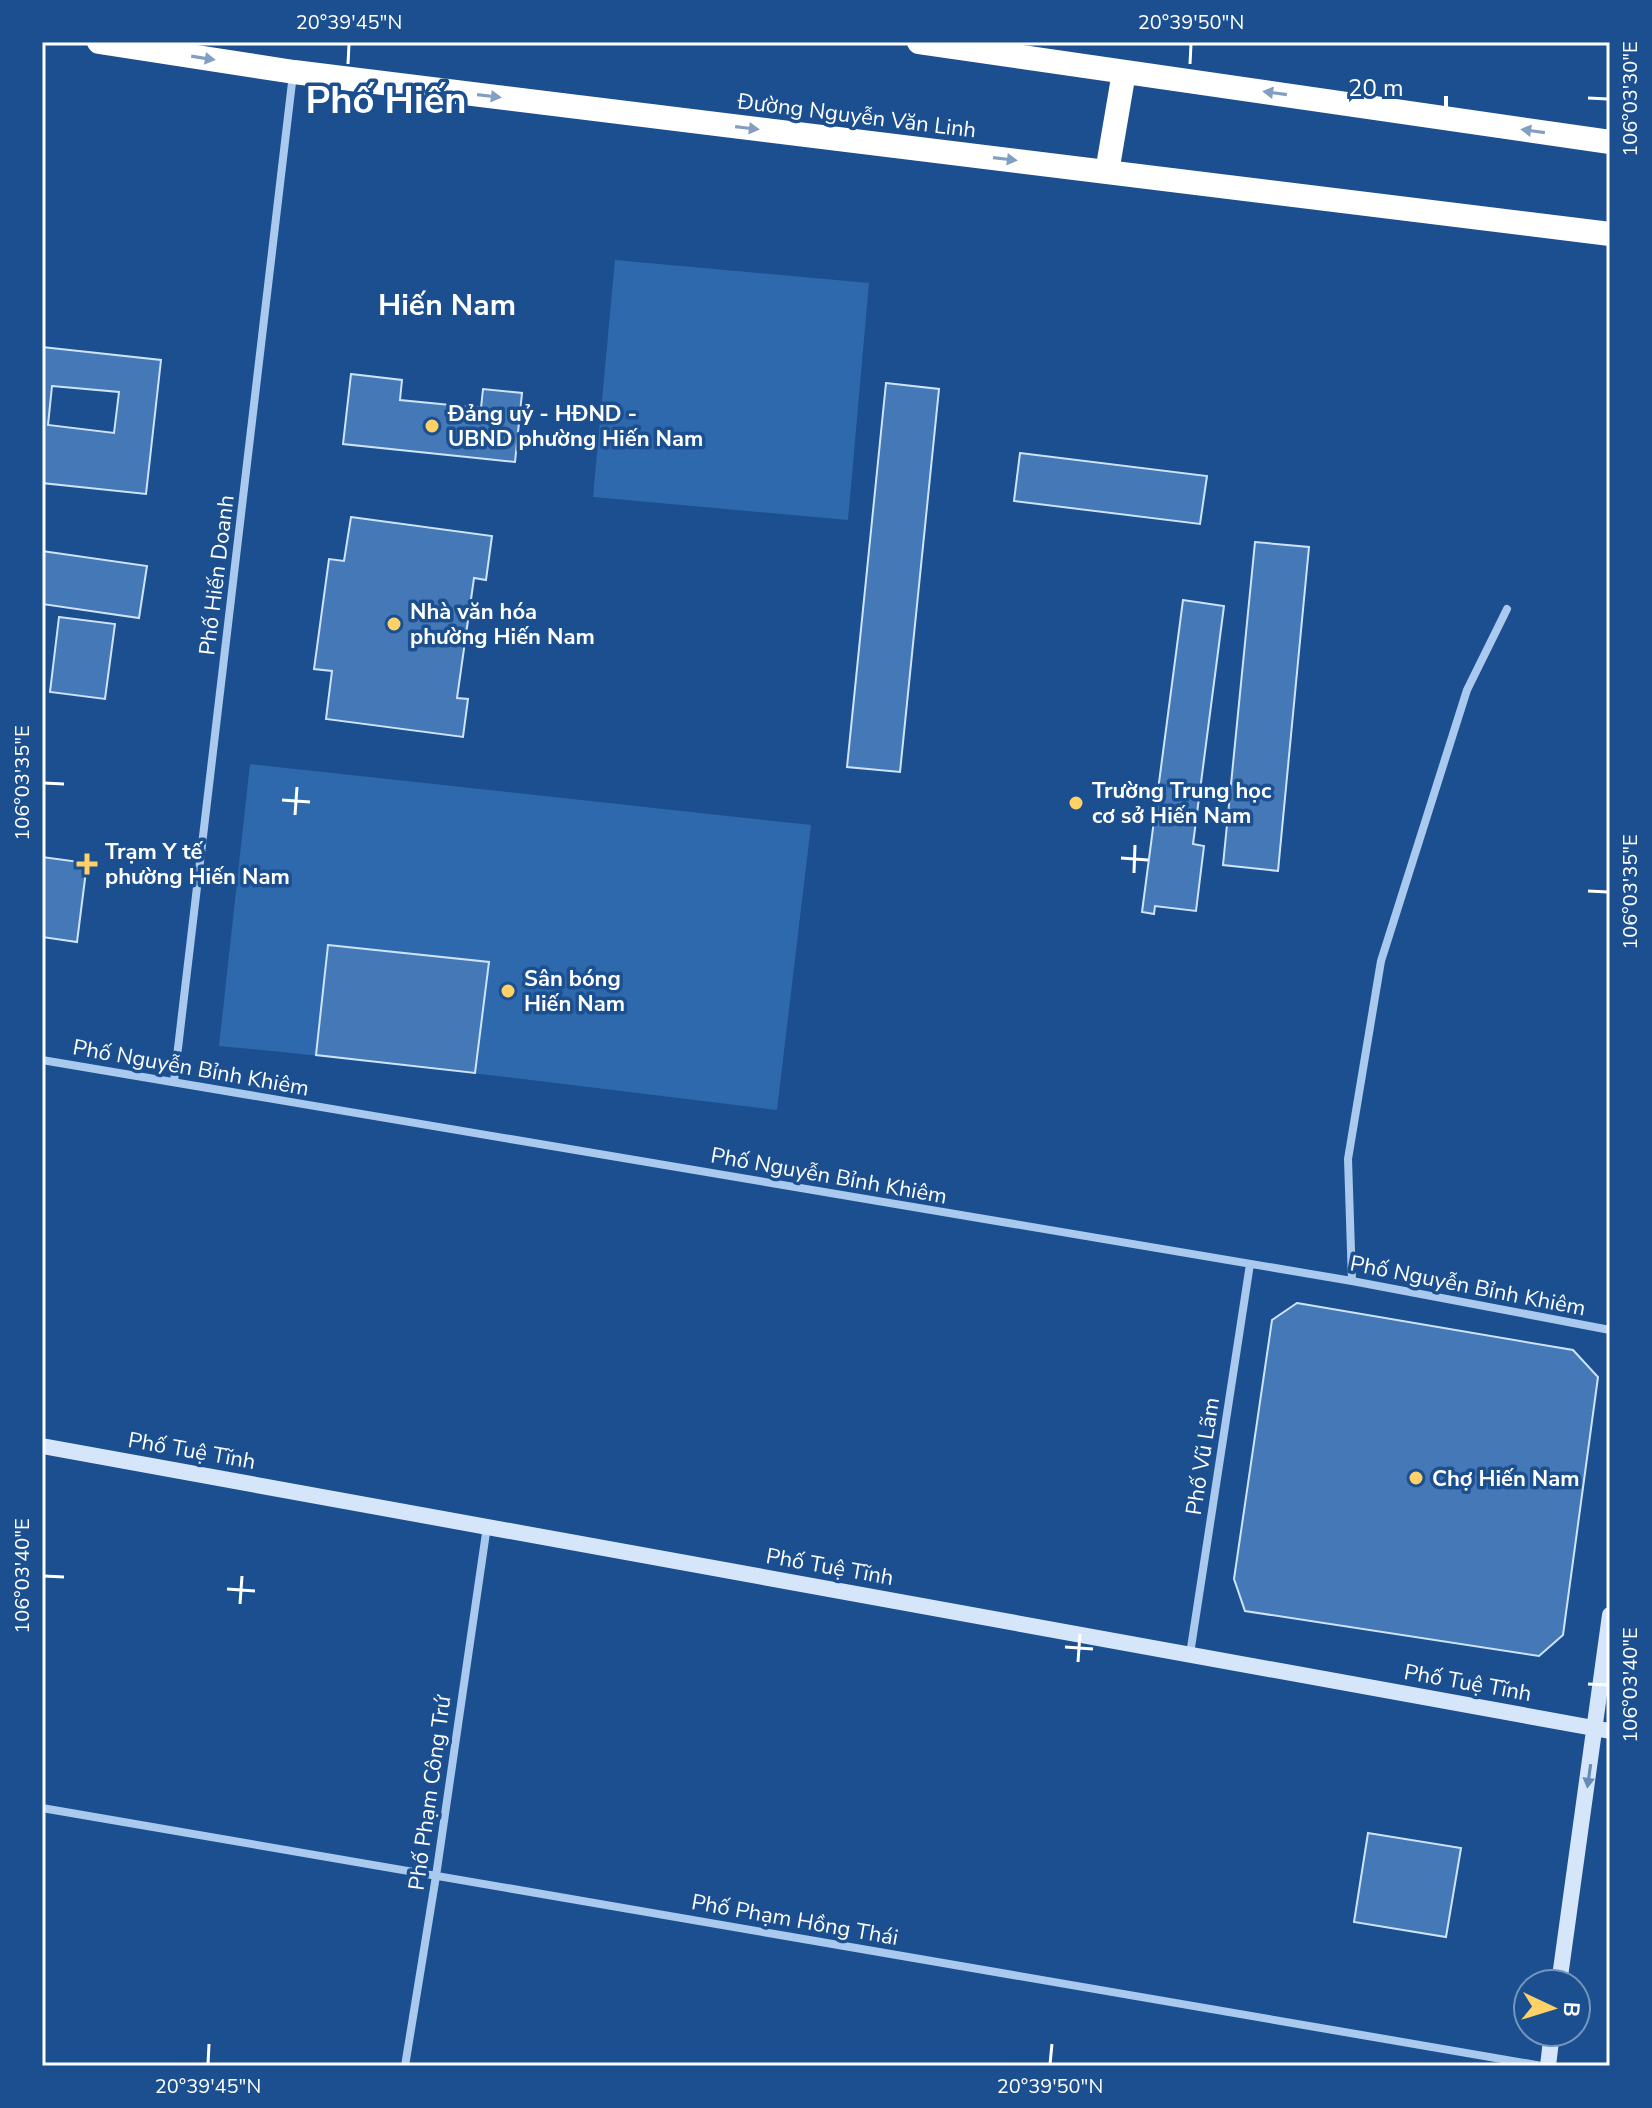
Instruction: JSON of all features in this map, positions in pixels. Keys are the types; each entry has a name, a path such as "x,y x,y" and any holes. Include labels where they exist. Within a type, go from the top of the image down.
{"highway":[{"name":"Đường Nguyễn Văn Linh","path":"99,42 294,72 1607,237"},
{"path":"919,42 1610,142"},
{"path":"1107,172 1124,72"}],"street":[{"name":"Phố Hiến Doanh","path":"174,1082 294,72"},
{"path":"1352,1281 1348,1159 1381,961 1467,690 1507,609"},
{"name":"Phố Nguyễn Bỉnh Khiêm","path":"42,1060 1352,1281 1610,1330"},
{"name":"Phố Vũ Lãm","path":"1190,1654 1250,1264"},
{"name":"Phố Tuệ Tĩnh","path":"42,1446 1603,1729"},
{"name":"Phố Phạm Công Trứ","path":"405,2066 487,1525"},
{"path":"1562,1968 1603,1729 1610,1615"},
{"name":"Phố Phạm Hồng Thái","path":"42,1808 1545,2066"}],"shaded area":[{"path":"615,260 869,283 848,520 593,497"},
{"name":"Sân bóng Hiến Nam","path":"250,764 811,825 777,1110 219,1046"}],"building":[{"path":"42,347 161,360 146,494 42,483","holes":["52,386 119,392 114,433 48,425"]},
{"name":"Đảng uỷ - HĐND - UBND phường Hiến Nam","path":"351,374 402,380 400,400 481,408 483,389 522,393 515,462 343,444"},
{"path":"886,383 939,389 900,772 847,767"},
{"path":"1020,453 1207,476 1200,524 1014,501"},
{"name":"Nhà văn hóa phường Hiến Nam","path":"351,517 492,536 486,580 474,578 457,698 468,699 463,737 326,719 332,671 314,669 329,559 344,561"},
{"path":"1255,542 1309,547 1278,871 1223,865"},
{"path":"42,551 147,566 139,618 42,604"},
{"path":"1183,600 1224,606 1193,844 1204,846 1196,911 1155,906 1154,914 1142,912"},
{"path":"59,617 115,624 105,699 50,692"},
{"path":"42,857 87,863 77,942 42,937"},
{"path":"328,945 489,962 475,1073 316,1055"},
{"name":"Chợ Hiến Nam","path":"1297,1303 1573,1350 1598,1377 1563,1635 1539,1656 1245,1611 1234,1579 1272,1320"},
{"path":"1368,1833 1461,1848 1446,1937 1354,1922"}],"place":[{"name":"Đảng uỷ - HĐND - UBND phường Hiến Nam","path":"432,426"},
{"name":"Nhà văn hóa phường Hiến Nam","path":"394,624"},
{"name":"Trường Trung học cơ sở Hiến Nam","path":"1076,803"},
{"name":"Trạm Y tế phường Hiến Nam","path":"87,864"},
{"name":"Sân bóng Hiến Nam","path":"508,991"},
{"name":"Chợ Hiến Nam","path":"1416,1478"}],"district":[{"name":"Phố Hiến","path":"386,100"},
{"name":"Hiến Nam","path":"447,305"}]}
